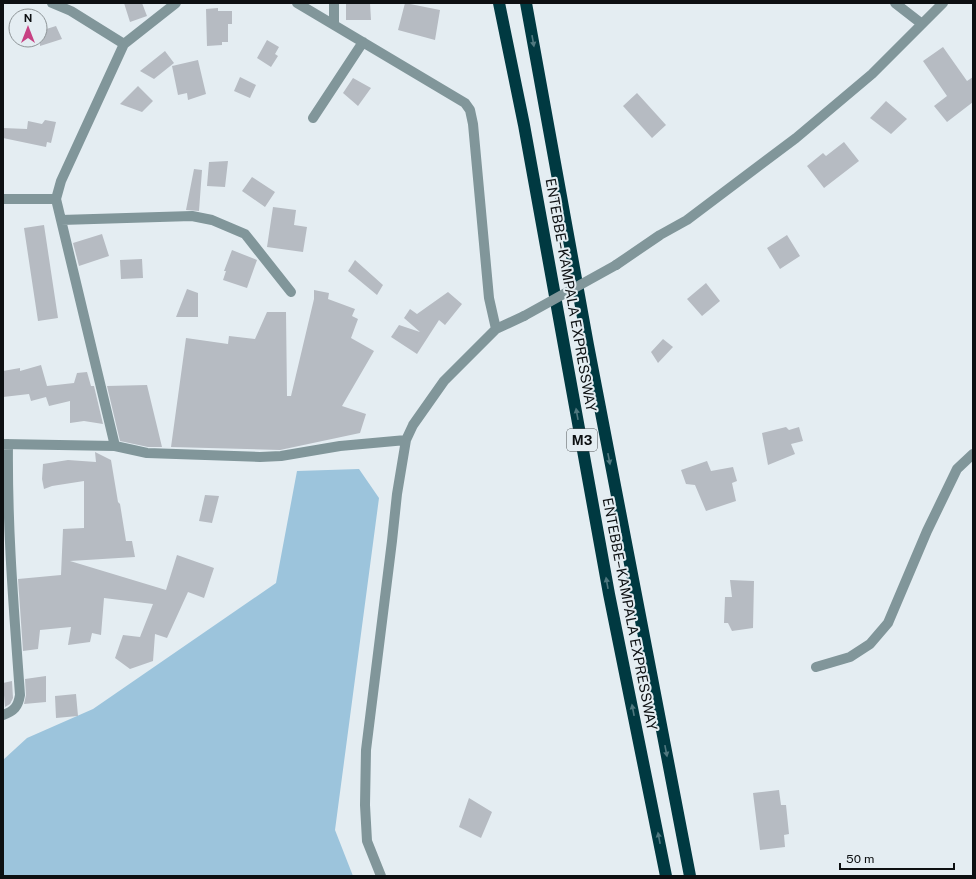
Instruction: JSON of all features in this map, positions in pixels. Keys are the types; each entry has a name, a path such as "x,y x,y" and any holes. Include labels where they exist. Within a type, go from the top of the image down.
{"highway":[{"name":"ENTEBBE–KAMPALA EXPRESSWAY","path":"499,3 524,125 609,594 666,876"},
{"name":"ENTEBBE–KAMPALA EXPRESSWAY","path":"526,3 590,360 690,876"}],"street":[{"path":"52,3 71,11 124,44"},
{"path":"115,446 56,199 61,181 124,44 176,3"},
{"path":"298,3 465,103 470,110 473,124 490,298 496,329"},
{"path":"334,3 334,25"},
{"path":"895,3 922,24"},
{"path":"381,876 376,867 367,840 365,805 366,750 397,494 406,440 413,425 444,381 496,329 524,316 616,265 660,235 687,220 796,138 872,74 944,3"},
{"path":"313,118 363,42"},
{"path":"3,198 56,199"},
{"path":"61,220 192,216 212,220 245,234 291,292"},
{"path":"3,715 18,706 20,695 10,562 5,444 115,446 147,453 260,457 281,456 340,446 406,440"},
{"path":"816,667 833,663 857,653 870,644 888,623 927,531 957,469 973,454"}],"shaded area":[{"path":"359,469 379,498 335,830 353,876 3,876 3,760 27,738 93,709 276,583 297,471"}],"building":[{"path":"124,3 142,3 147,16 130,22"},
{"path":"346,3 370,3 371,20 346,20"},
{"path":"405,3 440,10 435,40 398,30"},
{"path":"218,8 218,11 232,11 232,24 228,24 228,42 222,42 222,45 207,46 206,9"},
{"path":"56,26 62,39 48,43 48,28"},
{"path":"267,40 279,47 275,54 278,56 271,67 257,58"},
{"path":"943,47 967,81 973,77 973,102 947,122 934,106 947,96 923,61"},
{"path":"165,51 174,63 154,79 140,71"},
{"path":"198,60 206,94 188,100 187,93 178,95 172,66"},
{"path":"240,77 256,85 250,98 234,91"},
{"path":"353,78 371,88 358,106 343,93"},
{"path":"138,86 153,101 142,112 120,104"},
{"path":"637,93 666,125 652,138 623,106"},
{"path":"886,101 907,119 891,134 870,118"},
{"path":"45,120 56,122 51,143 47,142 46,147 3,138 3,128 27,129 28,121 42,124"},
{"path":"844,142 859,161 824,188 807,166 823,153 826,156"},
{"path":"228,161 225,187 207,186 209,162"},
{"path":"194,169 202,170 199,211 186,210"},
{"path":"252,177 275,192 265,207 242,191"},
{"path":"273,207 296,210 294,225 307,227 303,252 267,247"},
{"path":"44,225 58,318 38,321 24,228"},
{"path":"102,234 109,256 79,266 73,243"},
{"path":"787,235 800,256 780,269 767,248"},
{"path":"232,250 257,260 247,288 223,280 226,271 224,271"},
{"path":"142,259 143,278 121,279 120,260"},
{"path":"355,260 383,285 377,295 348,271"},
{"path":"706,283 720,301 702,316 687,299"},
{"path":"187,289 198,293 198,317 176,317"},
{"path":"314,290 329,293 328,299 355,309 352,316 358,319 351,338 374,351 342,406 366,414 360,433 280,450 171,447 186,338 228,344 229,336 255,339 267,312 286,312 287,396 291,396 314,299"},
{"path":"448,292 462,304 445,325 439,320 417,354 391,337 399,325 420,332 404,318 410,309 417,314"},
{"path":"663,339 673,347 658,363 651,352"},
{"path":"41,365 47,386 74,383 77,373 87,372 91,386 94,386 103,424 84,421 70,423 70,401 49,406 46,397 31,401 29,394 3,397 3,371 20,368 20,371"},
{"path":"147,385 162,447 148,447 120,441 107,386"},
{"path":"786,427 789,430 799,427 803,441 791,444 795,454 768,465 762,433"},
{"path":"95,452 111,460 126,541 132,541 135,557 70,561 166,590 177,555 214,568 204,598 188,592 167,638 155,634 153,661 130,669 115,658 123,635 140,637 153,604 104,598 101,635 92,633 90,642 68,645 71,627 40,630 38,649 23,651 18,579 61,575 63,529 84,528 84,481 52,486 44,489 42,479 43,464 68,460 96,462"},
{"path":"707,461 711,471 733,467 737,481 732,483 736,501 706,511 695,485 686,484 681,470"},
{"path":"205,495 219,496 212,523 199,521"},
{"path":"730,580 754,581 753,628 732,631 728,623 724,623 725,597 732,597"},
{"path":"46,676 46,702 24,704 26,695 25,679"},
{"path":"12,681 13,698 10,704 5,707 3,683"},
{"path":"76,694 78,716 56,718 55,696"},
{"path":"779,790 781,805 786,805 789,834 784,835 785,847 760,850 753,793"},
{"path":"469,798 492,812 481,838 459,827"}]}
